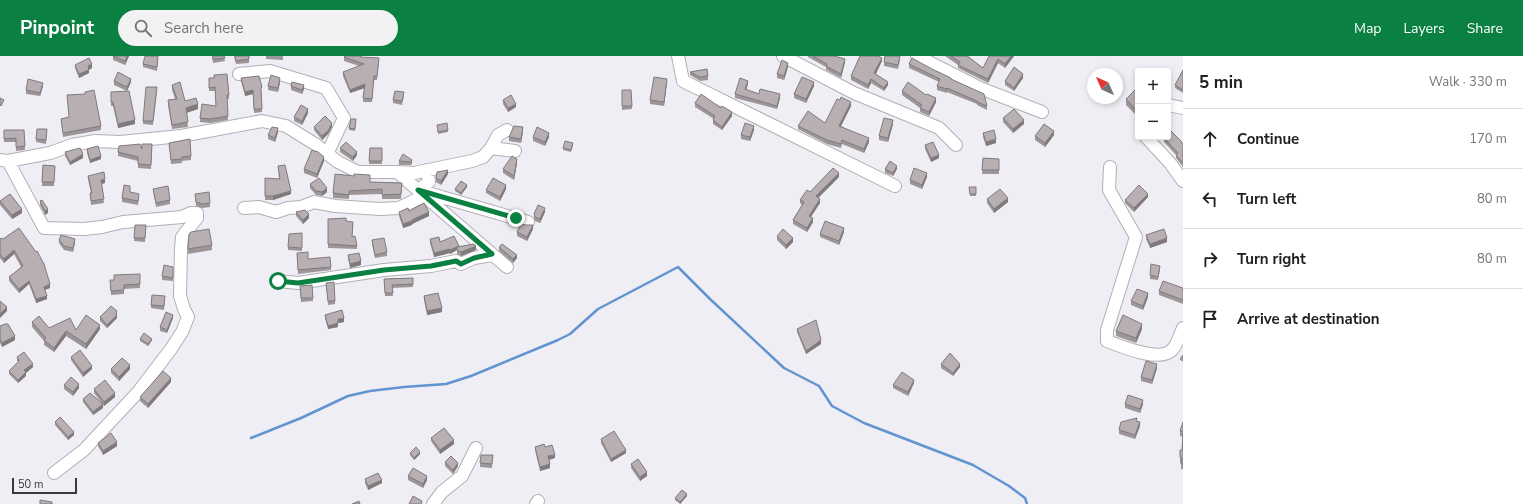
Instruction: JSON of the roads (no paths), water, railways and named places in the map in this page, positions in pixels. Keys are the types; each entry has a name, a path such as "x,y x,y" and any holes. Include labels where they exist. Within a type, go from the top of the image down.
{"street":[{"path":"678,56 684,81 895,186"},
{"path":"783,56 854,93 939,128 956,145"},
{"path":"916,56 934,60 980,88 1042,112"},
{"path":"239,74 270,71 326,88 344,118 327,154"},
{"path":"1171,106 1183,108"},
{"path":"54,473 84,450 139,391 182,332 188,317 180,296 182,236 197,218 197,213 191,213 182,217 123,222 102,227 84,229 44,228 4,161 95,141 120,142 181,136 262,121 286,126 315,144 338,162 358,172 414,173 472,161 483,157 491,148 498,135 507,130"},
{"path":"1149,140 1170,162 1183,181"},
{"path":"491,148 515,151"},
{"path":"1110,168 1109,190 1136,237 1107,330 1106,341 1144,353 1157,355 1167,354 1173,350 1183,328"},
{"path":"244,208 259,207 276,212 288,208 301,207 314,202 335,206 380,209 399,208 421,193 429,182 427,170"},
{"path":"397,172 507,267"},
{"path":"421,193 528,222"},
{"path":"278,281 298,283 384,270 431,266 456,261 461,264 474,258 492,254"},
{"path":"433,504 442,492 462,476 476,448"}],"waterway":[{"path":"251,438 301,418 348,396 370,391 446,384 471,376 570,334 598,309 678,267 784,368 819,386 832,406 864,423 973,465 1009,486 1025,498 1027,504"}]}
